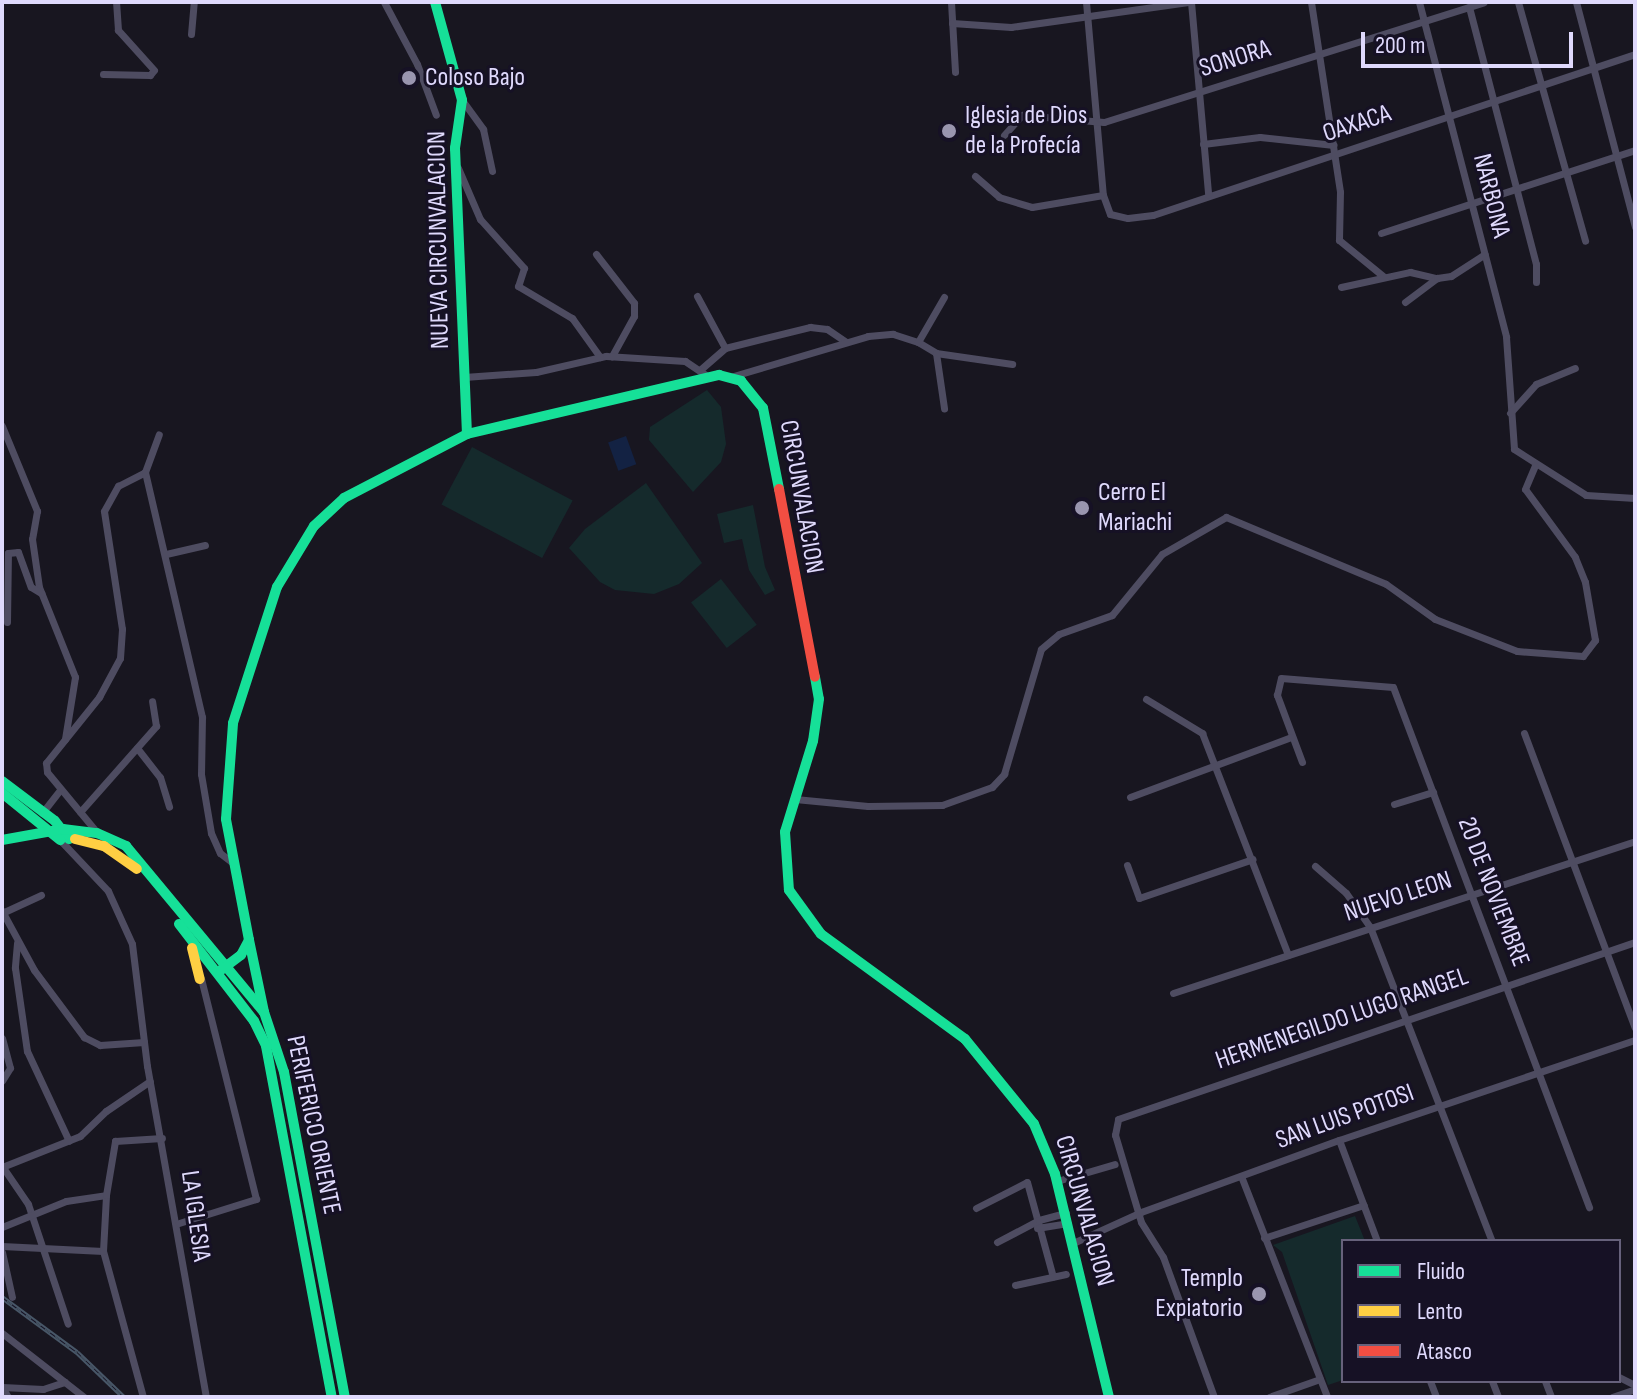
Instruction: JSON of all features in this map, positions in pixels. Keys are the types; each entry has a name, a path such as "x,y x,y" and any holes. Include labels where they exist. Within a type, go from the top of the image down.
{"main road":[{"name":"NUEVA CIRCUNVALACION","path":"435,2 462,100 456,162 467,434"},
{"path":"264,1012 233,863 225,801 231,735 287,566 314,526 344,498 467,434 704,372 730,377"},
{"name":"CIRCUNVALACION","path":"730,377 748,387 763,408 819,699 813,741 783,853 784,876 795,905 821,934 965,1039 993,1067 1034,1124 1057,1181 1109,1397"},
{"path":"2,781 63,838"},
{"path":"2,793 40,815"},
{"name":"PERIFERICO ORIENTE","path":"2,848 97,833 139,858 254,1021 275,1078 332,1397"},
{"name":"PERIFERICO ORIENTE","path":"2,840 27,836 93,842 129,861 190,939 264,1012 284,1072 345,1397"},
{"path":"190,939 200,979"},
{"path":"220,970 249,940"}],"street":[{"path":"103,74 150,75 154,70 118,30 116,2"},
{"path":"191,34 194,2"},
{"path":"384,2 417,64 436,115"},
{"path":"951,2 955,72"},
{"path":"975,176 999,197 1032,207 1103,195 1086,2"},
{"path":"952,23 1011,27 1190,2 1208,194"},
{"path":"1311,2 1334,148 1339,240 1384,277"},
{"name":"NARBONA","path":"1419,2 1474,204 1506,337 1514,449 1535,466"},
{"name":"SONORA","path":"1004,135 1017,117 1030,114 1097,123 1484,2"},
{"path":"1518,2 1585,241"},
{"path":"1576,2 1635,227"},
{"path":"1469,7 1518,189 1536,282"},
{"name":"OAXACA","path":"1103,195 1110,214 1136,218 1334,148 1450,115 1635,54"},
{"path":"462,100 483,129 492,171"},
{"path":"1203,144 1260,137 1334,148"},
{"path":"1381,233 1635,150"},
{"path":"456,162 480,219 524,268 518,286 572,318 600,357"},
{"path":"596,254 634,303 634,316 612,356"},
{"path":"1341,287 1416,272 1437,278 1451,276 1485,254"},
{"path":"1405,302 1437,278"},
{"path":"697,296 725,348"},
{"path":"918,342 944,297"},
{"path":"464,377 536,372 612,356 677,360 704,372 725,348 810,327 827,329 845,341"},
{"path":"730,377 845,341 886,334 918,342 936,353 1012,364"},
{"path":"936,353 944,408"},
{"path":"1510,413 1536,384 1575,368"},
{"path":"2,426 37,511 32,539 41,593 75,677 65,739"},
{"path":"159,434 145,472 202,717 201,774 211,833 220,853 233,863"},
{"path":"795,799 942,805 992,787 1004,774 1041,649 1059,634 1112,615 1162,554 1226,517 1386,584 1435,619 1517,651 1583,656 1595,640 1585,582 1575,557 1525,489 1535,466 1586,495 1635,498"},
{"path":"97,833 60,790 46,763 120,658 122,629 104,511 118,486 145,472"},
{"path":"166,554 205,545"},
{"path":"7,622 8,553 21,555 28,583 41,593"},
{"name":"20 DE NOVIEMBRE","path":"1291,737 1277,687 1281,678 1393,687 1589,1207"},
{"path":"1146,699 1202,733 1288,955"},
{"path":"80,812 156,726 152,701"},
{"path":"1524,733 1635,1028"},
{"path":"1130,797 1291,737 1302,762"},
{"path":"137,748 160,777 169,807"},
{"path":"27,836 60,790"},
{"path":"1394,804 1433,792"},
{"name":"LA IGLESIA","path":"63,838 100,880 123,919 136,960 150,1081 179,1223 184,1289 206,1397"},
{"name":"NUEVO LEON","path":"1173,993 1635,841"},
{"path":"1127,865 1139,898 1253,859"},
{"path":"1315,866 1346,893 1370,927 1441,1103 1491,1239"},
{"path":"41,895 2,912 17,943 84,1037 100,1045 144,1042"},
{"name":"HERMENEGILDO LUGO RANGEL","path":"1141,1212 1114,1127 1122,1115 1635,942"},
{"path":"17,943 15,968 27,1051 69,1141"},
{"path":"179,1223 256,1199 200,979 220,970"},
{"path":"2,1038 10,1068 2,1081"},
{"name":"SAN LUIS POTOSI","path":"1073,1243 1141,1212 1441,1103 1635,1040"},
{"path":"68,1324 32,1214 2,1166 69,1141 150,1081"},
{"path":"143,1397 103,1251 106,1195 115,1141 162,1138"},
{"path":"1339,1140 1376,1239"},
{"path":"1057,1181 1115,1164"},
{"path":"1241,1176 1327,1397"},
{"path":"976,1208 1019,1182 1029,1184 1053,1277"},
{"path":"2,1227 75,1198 106,1195"},
{"path":"1264,1238 1364,1205"},
{"path":"1141,1212 1141,1222 1163,1257 1214,1397"},
{"path":"997,1242 1031,1227 1039,1220 1067,1218"},
{"path":"1031,1227 1041,1229 1067,1218"},
{"path":"12,1297 2,1249 103,1251"},
{"path":"1015,1285 1066,1274"},
{"path":"2,1333 84,1397"},
{"path":"1269,1397 1320,1379"},
{"path":"8,1397 3,1385 43,1389 65,1382"},
{"path":"1612,1397 1635,1387"}],"green space":[{"path":"707,390 721,407 726,444 721,462 693,492 649,440 650,427"},
{"path":"472,447 573,501 542,558 441,504"},
{"path":"646,483 702,563 679,584 654,594 615,590 600,582 569,548 585,529"},
{"path":"753,505 765,567 775,590 765,595 749,570 742,539 724,543 717,514"},
{"path":"721,579 757,625 727,648 691,602"},
{"path":"1355,1216 1364,1239 1341,1239 1341,1381 1328,1385 1282,1252 1273,1245"}],"water":[{"path":"626,436 636,464 618,471 608,442"}],"railway":[{"path":"2,1297 77,1352 124,1397"}],"traffic: fast":[{"path":"435,2 462,100 455,148 467,434"},
{"path":"221,970 241,955 249,940 226,819 233,723 277,587 314,526 344,498 467,434 719,375 741,381 763,408 779,489"},
{"path":"815,677 819,699 813,741 785,832 789,890 821,934 965,1039 1034,1124 1055,1174 1109,1397"},
{"path":"2,781 55,821 69,839"},
{"path":"2,793 60,840"},
{"path":"2,840 63,829 97,833 126,846 264,1012 284,1072 345,1397"},
{"path":"179,924 254,1021 266,1046 332,1397"},
{"path":"249,940 264,1012"}],"traffic: slow":[{"path":"75,839 104,846 137,869"},
{"path":"192,948 200,979"}],"traffic: jam":[{"path":"779,489 815,677"}],"place":[{"name":"Coloso Bajo","path":"409,78"},
{"name":"Iglesia de Dios de la Profecía","path":"949,131"},
{"name":"Cerro El Mariachi","path":"1082,508"},
{"name":"Templo Expiatorio","path":"1259,1294"}]}
